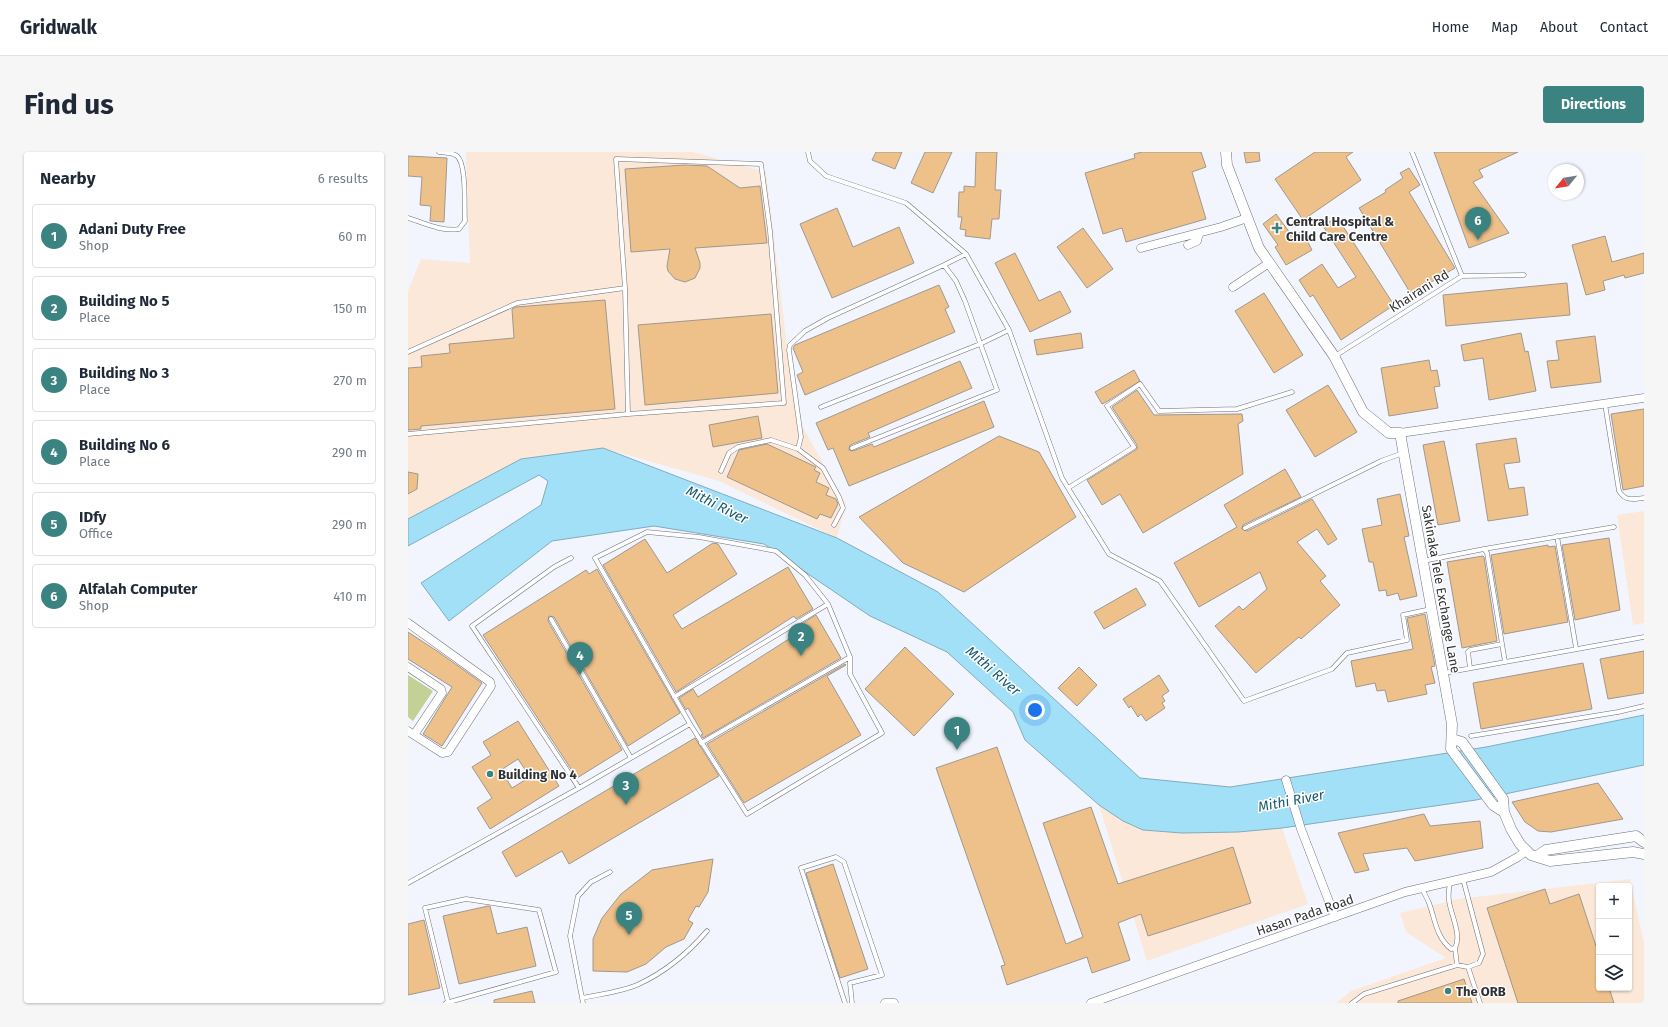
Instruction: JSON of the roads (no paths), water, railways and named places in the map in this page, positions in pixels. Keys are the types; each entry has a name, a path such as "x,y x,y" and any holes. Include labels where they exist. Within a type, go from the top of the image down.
{"street":[{"path":"1226,152 1227,165 1259,248 1334,356 1363,412 1389,433 1400,433 1644,398"},
{"path":"1140,248 1199,233 1247,218"},
{"path":"1188,245 1197,241 1199,233"},
{"path":"1233,287 1269,263"},
{"name":"Sakinaka Tele Exchange Lane","path":"1400,433 1452,724 1451,750 1493,805 1504,812"},
{"path":"408,624 490,682 491,686 448,752 442,753 411,733 442,693 441,689 408,667"},
{"path":"1452,739 1462,742 1503,799 1504,812 1511,829 1526,851 1550,862 1633,852 1644,854"},
{"path":"1286,780 1301,829 1335,917"},
{"path":"1537,856 1546,850 1636,836 1644,842"},
{"name":"Hasan Pada Road","path":"1091,1003 1405,892 1491,872 1518,858 1526,851"},
{"path":"885,1003 894,1003"}],"lane":[{"path":"408,218 435,227 453,230 459,229 465,221 462,168 459,158 452,154 439,152"},
{"path":"808,152 810,161 826,176 906,203 966,254 1009,330 1062,478 1068,488 1109,554 1160,582 1244,702 1332,669 1348,653 1408,640 1403,615 1431,609"},
{"path":"1412,152 1462,276"},
{"path":"408,434 628,414 784,403 770,231 762,164 616,159 625,288 628,414"},
{"path":"798,449 801,437 789,350 790,345 805,331 828,318 966,254"},
{"path":"852,448 998,390 965,301 956,281 944,265"},
{"name":"Khairani Rd","path":"1334,356 1462,276 1524,275"},
{"path":"408,352 517,303 625,288"},
{"path":"821,407 980,344 1009,330"},
{"path":"1068,488 1134,447 1107,406 1140,384 1158,411 1237,409 1292,392"},
{"path":"1605,404 1619,491 1624,498 1628,500 1644,498"},
{"path":"721,471 729,453 738,447 771,440 798,449 823,468 839,496 843,508 834,525"},
{"path":"1245,528 1381,461 1404,452"},
{"path":"1423,561 1614,527"},
{"path":"646,532 699,536 776,551 805,575 828,604 850,657 850,674 882,733 746,814 701,743 595,558 646,532"},
{"path":"1557,536 1576,648"},
{"path":"1484,549 1487,553 1505,662"},
{"path":"571,558 548,571 472,626 579,788"},
{"path":"674,697 828,604"},
{"path":"551,619 631,758"},
{"path":"1443,673 1644,636"},
{"path":"1470,668 1468,652 1470,650 1502,644"},
{"path":"701,743 850,657"},
{"path":"1471,736 1618,712 1644,706"},
{"path":"408,883 579,788 690,724"},
{"path":"845,1003 801,868 836,857 844,862 882,975 850,983 852,1003"},
{"path":"610,872 591,882 578,896 570,936 582,1001 638,984 664,971 707,931"},
{"path":"1352,1003 1364,994 1457,965 1468,967 1479,963 1483,954 1462,878"},
{"path":"1450,881 1449,900 1457,934 1457,944 1455,948 1457,965"},
{"path":"1422,888 1440,935 1447,946 1451,949 1455,948"},
{"path":"466,899 539,910 556,972 447,1003 425,908 466,899"},
{"path":"1468,967 1480,1003"}],"water":[{"name":"Mithi River","path":"603,448 837,538 938,592 1140,778 1230,787 1486,747 1644,715 1644,765 1476,800 1282,828 1238,832 1182,833 1143,830 1123,821 1099,805 1025,740 1013,712 947,652 870,616 764,544 654,526 552,541 449,621 421,583 541,505 548,481 539,475 408,546 408,519 521,459"}],"place":[{"name":"Central Hospital & Child Care Centre","path":"1277,228"},
{"name":"Alfalah Computer","path":"1478,240"},
{"name":"Building No 5","path":"801,656"},
{"name":"Building No 6","path":"580,675"},
{"name":"Adani Duty Free","path":"957,750"},
{"name":"Building No 4","path":"490,774"},
{"name":"Building No 3","path":"626,805"},
{"name":"IDfy","path":"629,935"},
{"name":"The ORB","path":"1448,991"}]}
